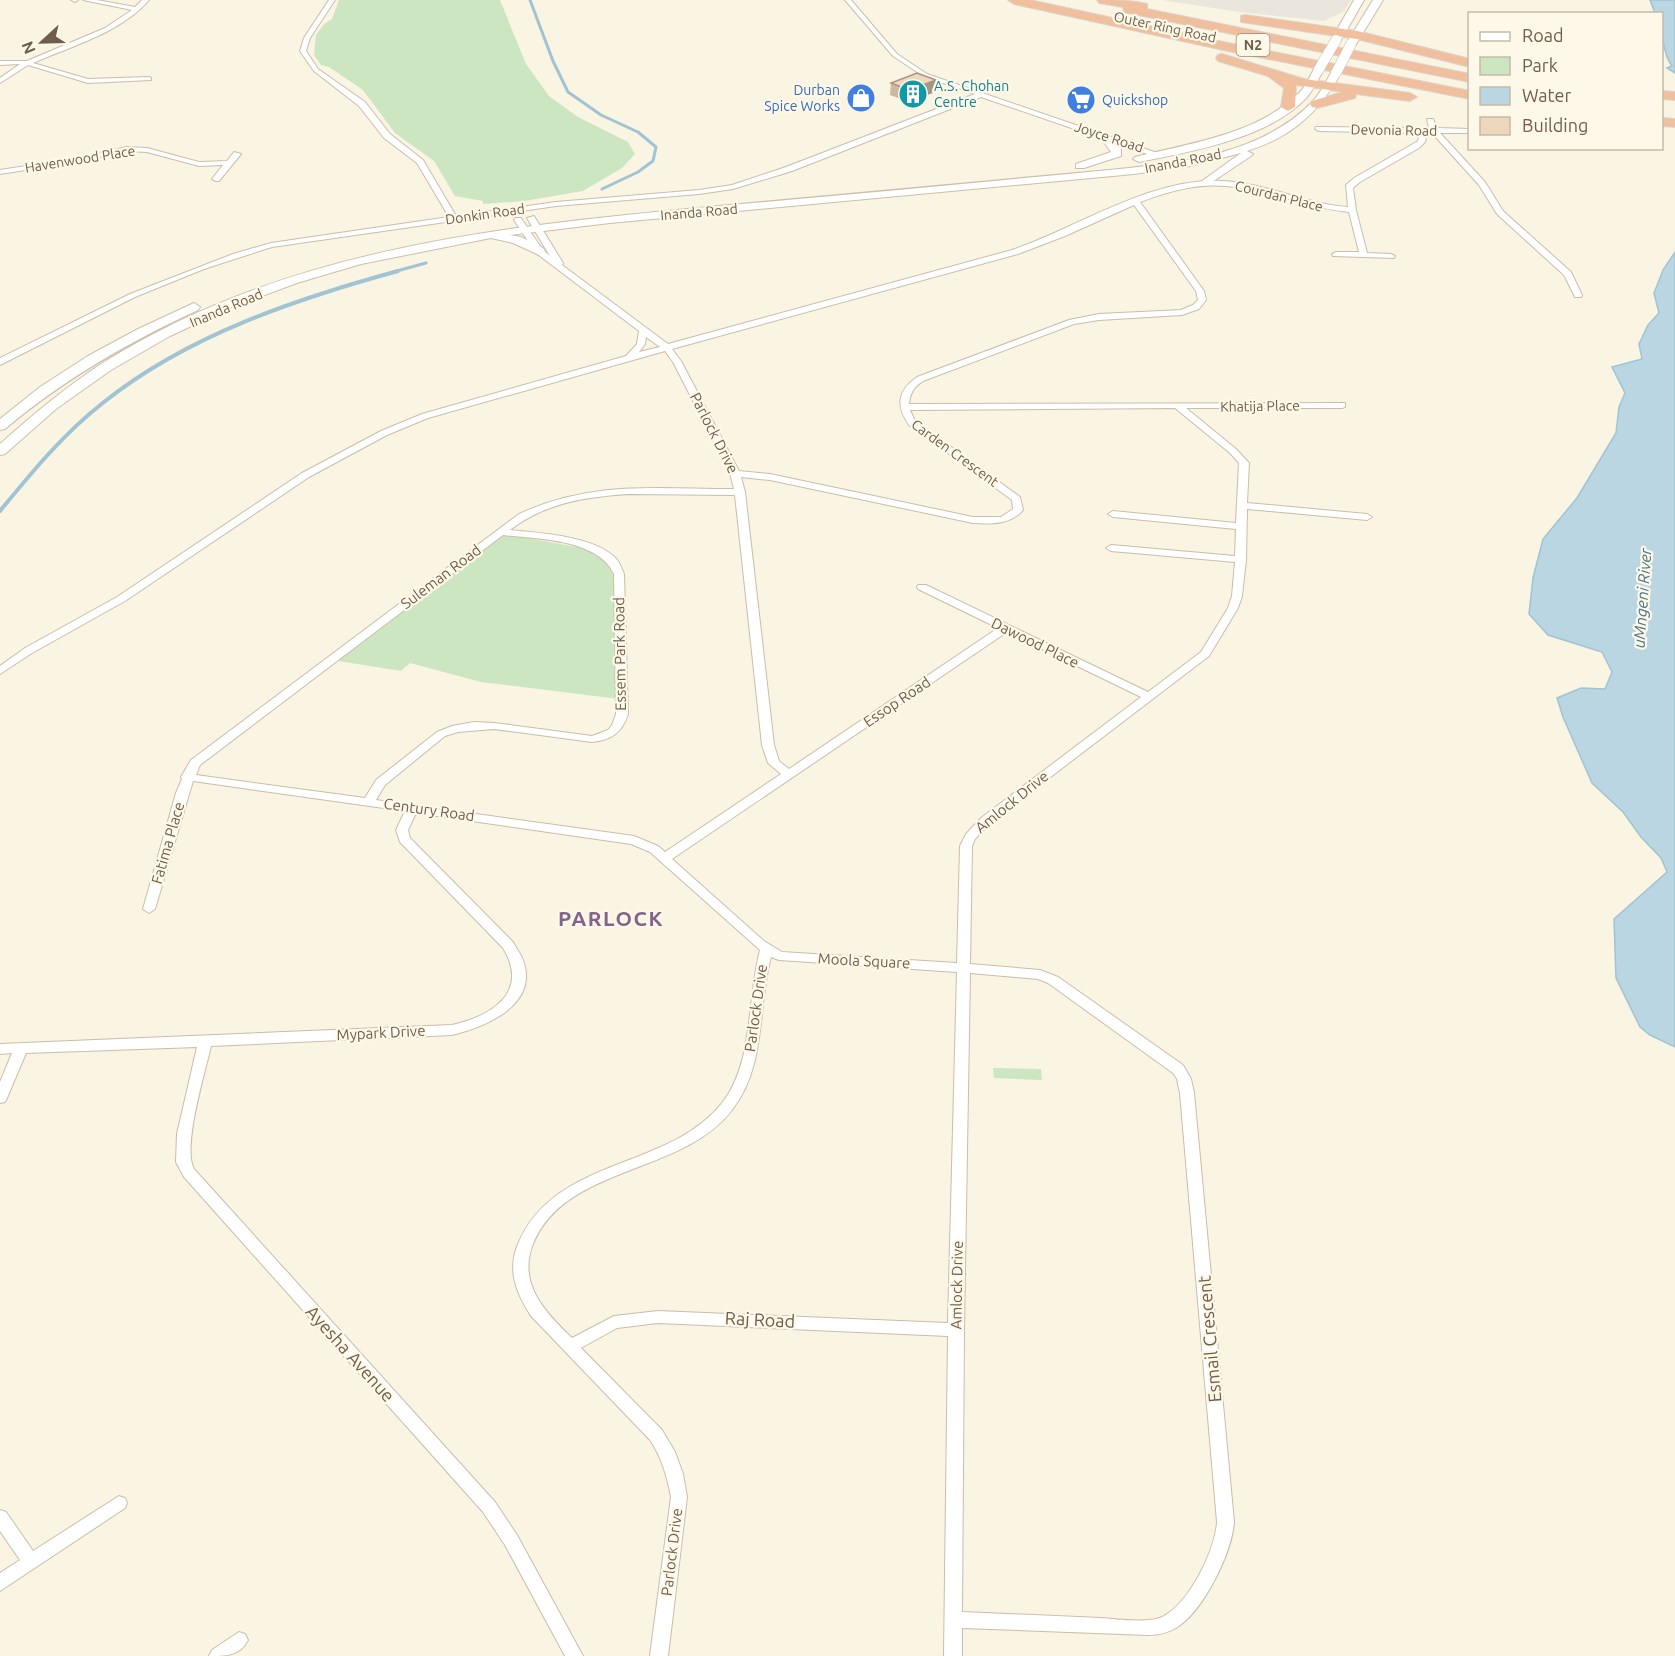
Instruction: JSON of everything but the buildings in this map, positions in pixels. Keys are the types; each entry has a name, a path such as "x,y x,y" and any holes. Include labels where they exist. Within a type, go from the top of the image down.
{"highway":[{"path":"1014,0 1467,100"},
{"name":"Outer Ring Road","path":"1037,0 1468,88"},
{"path":"1125,0 1278,24 1340,27 1357,35 1468,63"},
{"path":"1099,1 1468,71"},
{"name":"Outer Ring Road","path":"1099,1 1468,78"},
{"path":"1092,17 1310,85 1467,100"},
{"path":"1269,74 1287,82 1291,87 1288,107"},
{"path":"1312,109 1332,98 1352,95 1467,100"}],"main road":[{"name":"Inanda Road","path":"0,426 42,392 83,364 165,320 214,298 286,272 362,250 440,233 1080,166 1159,155 1222,138 1258,124 1302,96 1319,69 1340,27 1359,1"},
{"name":"Inanda Road","path":"0,451 21,430 80,384 147,343 257,294 323,272 393,253 528,224 598,221 1152,168 1200,160 1251,145 1278,133 1312,109 1328,88 1375,4"},
{"path":"1152,168 1161,162 1159,155 1182,156 1230,144 1312,109"},
{"path":"1206,183 1236,160 1289,132 1306,118 1312,109"},
{"path":"1080,166 1117,154 1117,149 1108,141"},
{"path":"1221,173 1231,184"},
{"path":"473,237 509,237 544,248 553,238 566,230 598,221"}],"street":[{"path":"87,0 138,9"},
{"path":"0,81 28,63 93,37 138,9 146,0"},
{"path":"332,0 307,38 303,51 306,58 316,70 362,104 387,136 420,162 453,218"},
{"name":"Joyce Road","path":"848,0 880,39 906,64 936,81 1140,152 1159,155"},
{"path":"0,63 28,63 83,80 149,79"},
{"name":"Donkin Road","path":"0,362 79,320 133,295 254,250 292,240 453,218 606,199 733,187 789,169 979,95"},
{"path":"1431,121 1434,132 1482,184 1500,212 1568,274 1578,295"},
{"name":"Joyce Road","path":"1062,123 1088,129 1159,155"},
{"name":"Devonia Road","path":"1319,129 1468,131"},
{"path":"1364,255 1352,210 1349,190 1351,185 1416,146 1421,142 1424,132"},
{"name":"Havenwood Place","path":"0,172 77,160 127,149 147,150 199,164 230,163"},
{"path":"216,179 237,154"},
{"name":"Courdan Place","path":"0,671 30,649 119,601 231,524 364,442 399,426 447,409 1028,249 1135,201 1170,188 1206,183 1231,184 1272,192 1320,208 1352,210"},
{"name":"Carden Crescent","path":"735,473 770,477 973,520 998,520 1014,516 1018,510 1017,499 920,430 906,415 904,407 907,390 911,384 920,379 1072,322 1099,317 1182,312 1200,304 1200,291 1135,201"},
{"name":"Parlock Drive","path":"528,224 544,248"},
{"name":"Parlock Drive","path":"528,224 544,248 561,266 667,348 677,361 735,473 740,492 768,745 774,763 789,775"},
{"path":"1336,254 1391,256"},
{"path":"627,360 642,344 643,330"},
{"name":"Khatija Place","path":"1179,407 1341,405"},
{"path":"904,407 1179,407"},
{"name":"Amlock Drive","path":"953,1656 956,1330 965,855 969,837 985,821 1205,654 1233,608 1239,581 1244,463 1233,451 1179,407"},
{"name":"Suleman Road","path":"188,777 200,758 500,532 536,508 600,491 740,492"},
{"path":"1243,506 1367,517"},
{"path":"1113,514 1242,527"},
{"name":"Essem Park Road","path":"369,802 380,783 441,734 459,726 473,724 592,739 611,734 620,723 622,714 619,574 615,561 606,554 578,543 500,532"},
{"path":"1111,548 1240,560"},
{"name":"Dawood Place","path":"922,587 1004,629 1149,697"},
{"name":"Essop Road","path":"789,775 1004,629"},
{"path":"665,858 789,775"},
{"name":"Century Road","path":"188,777 621,837 644,843 665,858"},
{"name":"Fatima Place","path":"149,909 188,777"},
{"name":"Mypark Drive","path":"0,1049 459,1029 487,1019 507,1003 520,982 520,962 508,945 404,839 402,830 412,808"},
{"name":"Parlock Drive","path":"659,1656 677,1522 679,1497 675,1474 667,1452 656,1435 544,1319 526,1293 520,1268 526,1241 542,1215 571,1192 698,1133 727,1107 738,1091 747,1066 759,974 766,950 665,858"},
{"name":"Moola Square","path":"766,950 779,956 963,968"},
{"name":"Esmail Crescent","path":"954,1620 1125,1627 1147,1627 1170,1623 1183,1613 1194,1599 1220,1546 1225,1529 1223,1481 1184,1079 1178,1069 1166,1059 1053,980 1040,975 963,968"},
{"name":"Ayesha Avenue","path":"206,1041 184,1134 183,1162 189,1173 489,1507 515,1548 574,1656"},
{"path":"0,1098 21,1048"},
{"name":"Raj Road","path":"570,1347 614,1322 658,1317 956,1330"},
{"path":"0,1583 119,1503"},
{"path":"0,1517 32,1562"},
{"path":"218,1656 239,1640"}],"shaded area":[{"path":"1162,0 1351,0 1343,12 1324,21 1239,12"}],"green space":[{"path":"339,0 500,0 526,64 549,96 578,117 628,142 635,154 622,168 583,191 524,201 483,204 483,201 455,196 434,161 395,133 363,90 329,67 321,65 314,55 316,35 324,24 332,19"},
{"path":"500,533 593,551 615,567 619,699 481,682 410,663 401,671 332,660"},
{"path":"993,1068 1041,1069 1042,1080 994,1078"}],"water":[{"path":"1650,0 1675,0 1675,73 1667,68 1672,66 1664,48 1663,12 1655,12"},
{"name":"uMngeni River","path":"1675,252 1675,1047 1650,1035 1640,1027 1616,978 1614,919 1667,872 1661,858 1641,837 1623,812 1592,783 1557,698 1581,688 1605,689 1612,672 1602,652 1548,635 1529,614 1533,578 1543,539 1577,498 1616,433 1619,407 1625,393 1612,367 1642,359 1639,344 1648,325 1659,313 1654,293 1663,270"}],"waterway":[{"path":"530,0 553,61 568,92 601,115 638,132 656,147 653,161 638,172 602,189"},
{"path":"393,272 426,263"},
{"path":"0,511 49,454 89,414 137,378 171,357 207,338 282,307 398,271"}],"place":[{"name":"A.S. Chohan Centre","path":"913,94"},
{"name":"Durban Spice Works","path":"861,98"},
{"name":"Quickshop","path":"1081,100"}],"district":[{"name":"PARLOCK","path":"611,919"}]}
